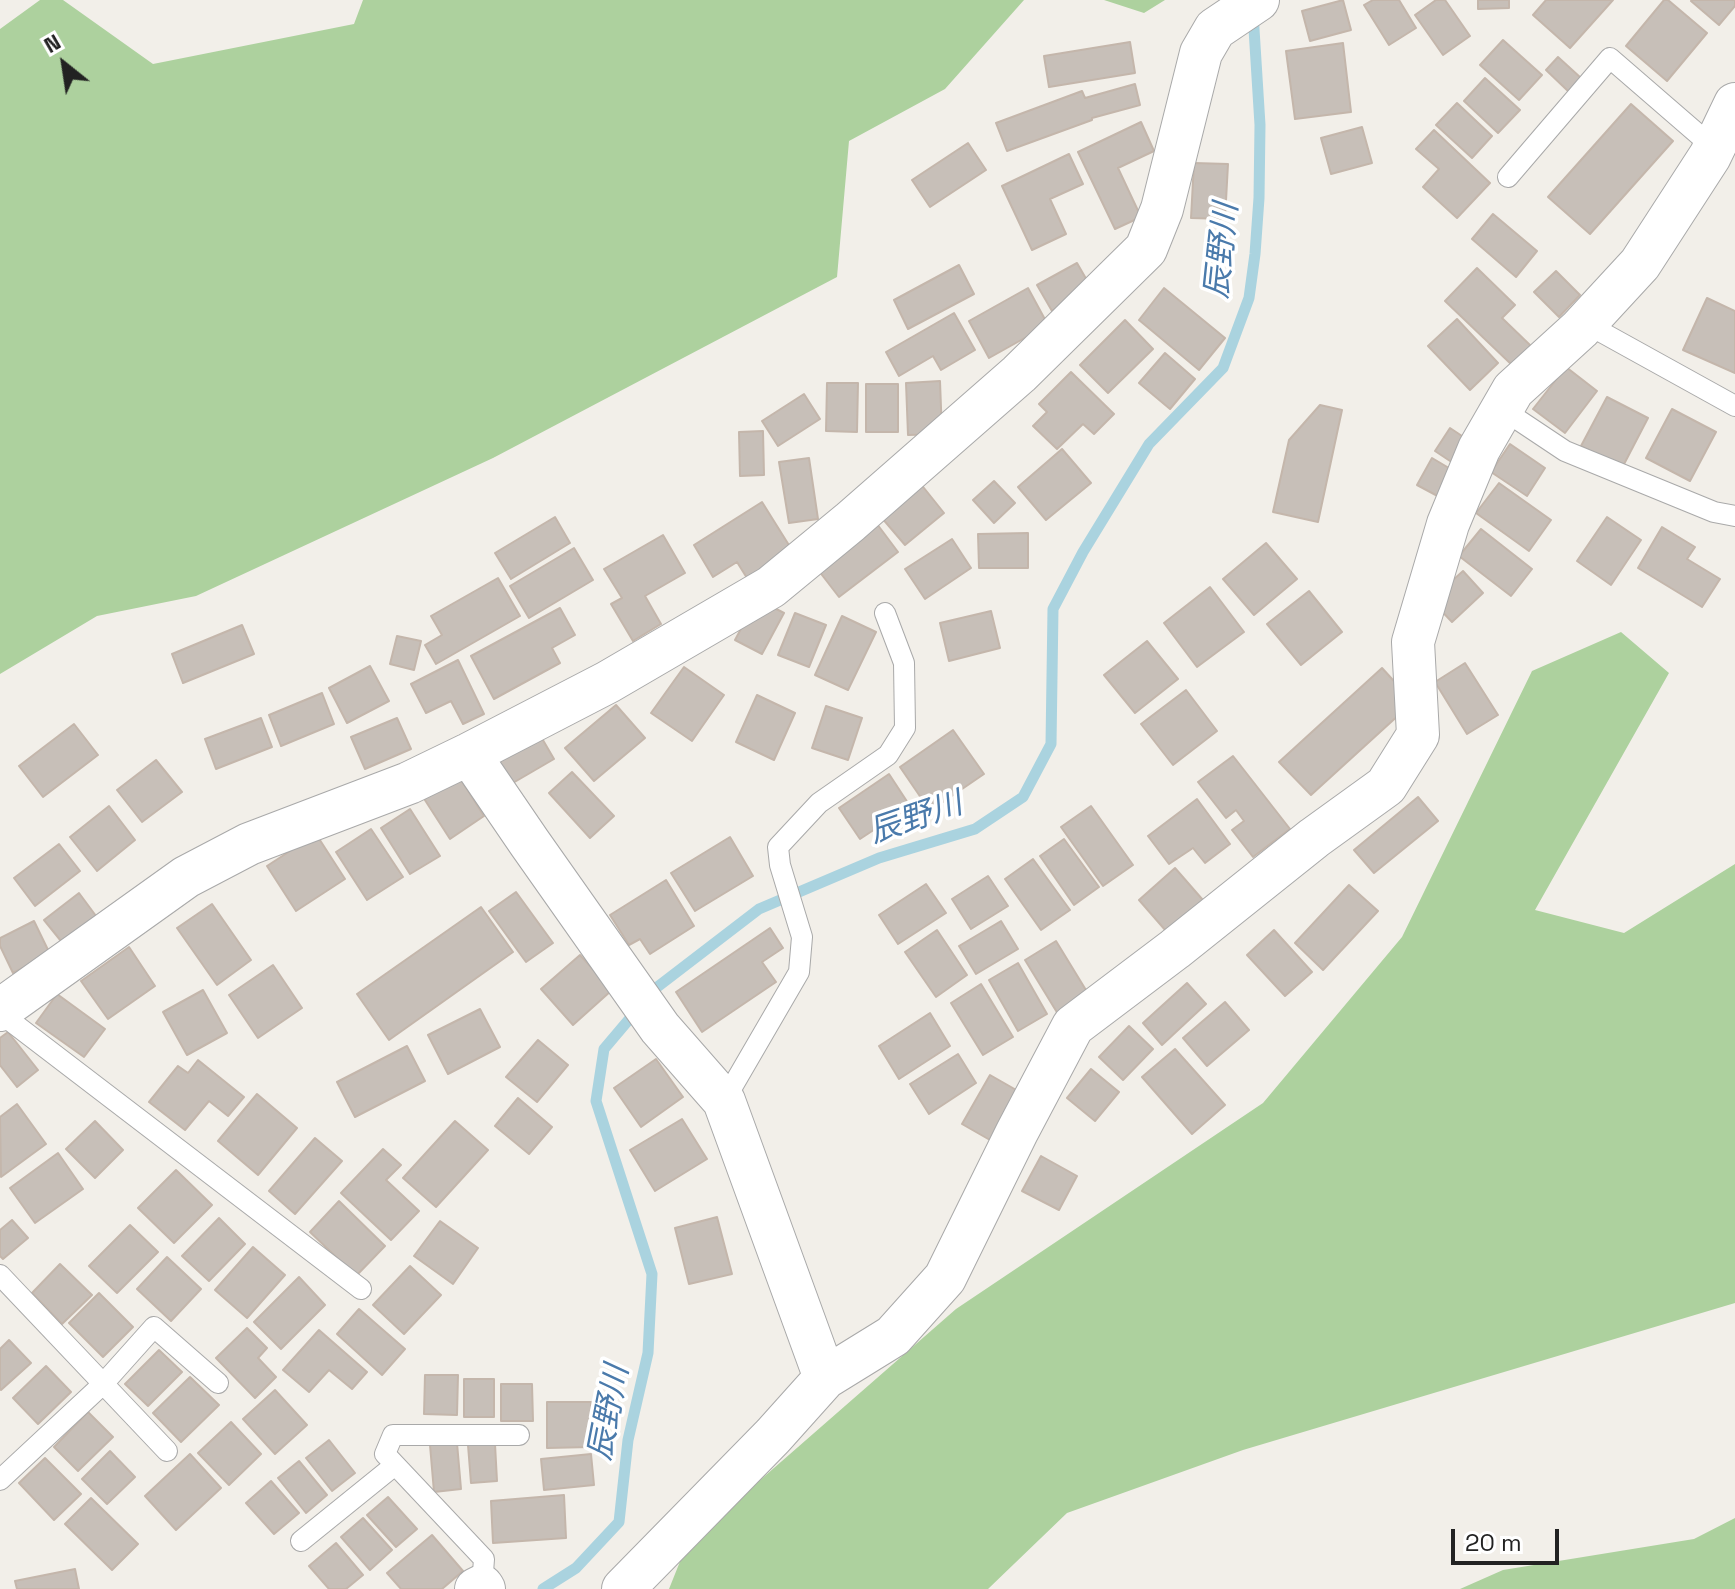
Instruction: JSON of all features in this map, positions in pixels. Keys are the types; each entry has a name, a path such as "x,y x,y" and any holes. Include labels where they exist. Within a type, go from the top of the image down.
{"street":[{"path":"0,1011 186,877 249,844 409,783 469,754 608,682 771,587 1019,374 1146,249 1162,209 1201,53 1215,29 1258,0"},
{"path":"623,1589 773,1436 825,1378 893,1336 945,1278 1073,1026 1314,838 1386,786 1418,735 1413,642 1448,524 1479,449 1513,390 1585,323 1640,264 1710,156 1735,104"},
{"path":"469,754 660,1028 724,1101 825,1378"}],"lane":[{"path":"1508,177 1610,58 1714,148"},
{"path":"1585,323 1735,406"},
{"path":"1502,409 1565,451 1714,512 1735,516"},
{"path":"724,1101 799,972 802,937 780,865 778,847 819,803 888,755 905,728 904,663 885,613"},
{"path":"0,1011 361,1289"},
{"path":"0,1275 167,1451"},
{"path":"0,1480 103,1384 154,1327 218,1383"},
{"path":"481,1588 484,1559 385,1454 393,1435 519,1435"},
{"path":"301,1541 395,1465"}],"green space":[{"path":"40,0 63,0 153,64 354,24 363,0 1024,0 945,89 849,141 837,277 493,458 196,596 97,616 0,674 0,29"},
{"path":"1104,0 1165,0 1144,13"},
{"path":"1621,632 1669,673 1535,910 1624,933 1735,864 1735,1303 1243,1450 1067,1513 988,1589 669,1589 687,1544 956,1309 1263,1103 1402,937 1532,671"},
{"path":"1735,1518 1735,1589 1460,1589 1503,1570 1694,1539"}],"building":[{"path":"1343,0 1351,30 1310,41 1302,11"},
{"path":"1373,0 1399,0 1416,28 1389,45 1364,5"},
{"path":"1436,0 1445,0 1470,36 1443,55 1415,15"},
{"path":"1478,0 1509,0 1509,8 1478,9"},
{"path":"1546,0 1613,0 1570,48 1533,15"},
{"path":"1664,0 1668,0 1707,33 1667,81 1626,46"},
{"path":"1692,0 1735,0 1735,6 1719,25"},
{"path":"1503,40 1542,75 1519,100 1480,65"},
{"path":"1130,42 1135,73 1049,87 1044,56"},
{"path":"1343,43 1351,112 1295,119 1286,51"},
{"path":"1558,57 1581,78 1569,92 1546,70"},
{"path":"1485,78 1520,110 1498,133 1464,101"},
{"path":"1135,84 1140,105 1092,118 1007,151 996,123 1082,91 1085,98"},
{"path":"1457,103 1492,136 1472,158 1436,125"},
{"path":"1631,104 1673,141 1590,234 1548,197"},
{"path":"1141,122 1154,151 1118,168 1141,217 1115,229 1078,152"},
{"path":"1362,127 1372,163 1331,174 1321,138"},
{"path":"1434,130 1490,183 1457,218 1423,187 1439,169 1416,149"},
{"path":"968,143 986,170 930,207 912,180"},
{"path":"1069,154 1083,184 1050,199 1066,234 1032,250 1002,186"},
{"path":"1194,163 1228,164 1225,219 1191,218"},
{"path":"1493,214 1537,251 1516,277 1472,239"},
{"path":"1077,263 1092,289 1052,311 1037,285"},
{"path":"959,265 974,294 908,329 894,300"},
{"path":"1477,268 1515,305 1502,318 1531,346 1512,365 1445,301"},
{"path":"1556,271 1580,295 1559,317 1534,292"},
{"path":"1028,288 1048,325 989,358 969,321"},
{"path":"1164,288 1225,338 1199,370 1139,320"},
{"path":"1707,298 1735,311 1735,373 1683,350"},
{"path":"954,313 975,350 941,370 933,356 899,376 886,352"},
{"path":"1457,319 1498,363 1470,390 1428,346"},
{"path":"1125,320 1153,349 1108,393 1080,365"},
{"path":"1165,353 1195,379 1170,409 1139,383"},
{"path":"1566,367 1597,391 1565,433 1533,409"},
{"path":"1071,372 1114,414 1094,434 1083,424 1057,449 1033,426 1047,412 1039,404"},
{"path":"940,381 942,434 908,435 906,383"},
{"path":"827,383 858,383 857,432 826,431"},
{"path":"866,384 898,384 898,432 866,432"},
{"path":"804,394 820,419 778,446 762,421"},
{"path":"1607,397 1648,418 1622,468 1581,446"},
{"path":"1320,405 1342,410 1318,522 1273,512 1289,440"},
{"path":"1672,409 1716,432 1690,481 1646,458"},
{"path":"1450,428 1474,444 1459,467 1435,451"},
{"path":"763,431 764,475 740,476 739,432"},
{"path":"1510,444 1545,468 1527,496 1491,472"},
{"path":"1062,449 1091,483 1046,520 1018,487"},
{"path":"809,458 818,519 789,523 779,462"},
{"path":"1432,458 1459,474 1445,500 1417,485"},
{"path":"916,478 944,513 905,545 876,511"},
{"path":"994,481 1015,503 994,523 973,500"},
{"path":"1499,483 1551,520 1529,551 1476,513"},
{"path":"762,502 792,550 747,578 737,562 713,577 694,545"},
{"path":"871,516 898,552 839,597 812,562"},
{"path":"555,517 570,543 511,579 495,553"},
{"path":"1607,517 1641,540 1611,585 1577,561"},
{"path":"1662,527 1695,547 1687,559 1720,579 1702,607 1638,568"},
{"path":"1481,529 1532,569 1511,596 1459,556"},
{"path":"1028,533 1028,568 979,568 978,534"},
{"path":"663,535 685,573 645,596 661,624 633,641 611,604 622,598 604,569"},
{"path":"952,539 971,568 925,599 905,569"},
{"path":"1266,543 1297,579 1254,615 1223,579"},
{"path":"574,548 593,580 529,618 510,586"},
{"path":"1463,571 1483,593 1452,622 1431,600"},
{"path":"498,578 520,616 436,664 425,645 442,635 431,616"},
{"path":"1210,587 1244,632 1197,667 1164,623"},
{"path":"1309,591 1342,632 1301,665 1267,624"},
{"path":"757,599 784,613 762,654 735,640"},
{"path":"560,608 575,635 552,648 560,663 494,699 471,656"},
{"path":"991,611 1000,648 949,661 940,623"},
{"path":"795,613 826,625 809,667 778,655"},
{"path":"842,616 876,632 848,690 815,675"},
{"path":"242,625 254,654 183,683 172,654"},
{"path":"397,636 421,641 414,670 390,664"},
{"path":"1147,641 1178,679 1135,713 1104,675"},
{"path":"458,660 484,714 463,724 451,701 426,713 411,684"},
{"path":"1465,663 1498,715 1467,734 1435,682"},
{"path":"370,666 389,701 347,723 329,688"},
{"path":"684,667 724,695 692,741 651,713"},
{"path":"1382,668 1413,702 1311,795 1279,762"},
{"path":"1186,690 1217,731 1173,765 1141,724"},
{"path":"322,693 334,724 281,746 269,715"},
{"path":"757,695 795,713 774,760 736,742"},
{"path":"616,705 645,738 594,781 565,748"},
{"path":"826,706 862,718 848,760 812,748"},
{"path":"261,718 272,747 216,769 205,739"},
{"path":"397,718 411,749 365,769 351,737"},
{"path":"74,724 98,755 43,797 19,766"},
{"path":"953,730 984,774 930,811 900,767"},
{"path":"540,735 554,759 506,787 492,762"},
{"path":"1233,756 1290,829 1253,857 1232,830 1244,821 1236,810 1226,818 1198,782"},
{"path":"156,760 182,792 142,822 117,790"},
{"path":"572,772 614,816 590,838 549,793"},
{"path":"889,774 910,806 860,839 839,808"},
{"path":"458,775 484,816 450,839 423,797"},
{"path":"1418,797 1438,821 1374,873 1354,850"},
{"path":"1197,799 1230,844 1205,863 1193,848 1169,864 1148,836"},
{"path":"109,806 135,840 97,871 70,837"},
{"path":"1091,806 1133,865 1103,886 1061,827"},
{"path":"410,809 440,856 410,874 381,828"},
{"path":"371,829 403,877 367,900 336,852"},
{"path":"316,834 345,879 296,911 267,866"},
{"path":"730,837 753,876 695,911 671,873"},
{"path":"1064,839 1099,887 1074,905 1040,856"},
{"path":"59,844 80,871 35,906 14,878"},
{"path":"1033,859 1070,910 1041,930 1005,879"},
{"path":"1175,868 1209,907 1173,939 1139,900"},
{"path":"988,876 1008,906 971,929 952,899"},
{"path":"666,880 694,926 650,954 640,939 629,945 610,915"},
{"path":"926,884 946,913 898,944 879,915"},
{"path":"1349,885 1378,911 1323,970 1295,943"},
{"path":"516,892 553,943 526,962 489,911"},
{"path":"79,893 99,920 65,946 44,920"},
{"path":"212,904 251,960 217,985 177,928"},
{"path":"481,907 513,952 389,1040 357,994"},
{"path":"34,921 50,954 13,973 0,946 0,938"},
{"path":"1001,921 1018,949 976,974 959,946"},
{"path":"770,928 783,948 762,962 776,982 702,1032 676,992"},
{"path":"937,930 967,975 936,997 905,952"},
{"path":"1274,930 1312,972 1285,996 1247,955"},
{"path":"1056,941 1089,995 1058,1014 1025,960"},
{"path":"129,947 155,986 108,1019 81,981"},
{"path":"580,955 612,990 573,1025 541,989"},
{"path":"1018,963 1047,1014 1018,1031 989,980"},
{"path":"273,965 302,1008 258,1038 229,995"},
{"path":"1187,983 1206,1004 1162,1045 1143,1023"},
{"path":"981,984 1013,1037 983,1055 951,1003"},
{"path":"203,990 227,1033 187,1055 163,1012"},
{"path":"57,994 105,1029 84,1057 36,1023"},
{"path":"1225,1002 1249,1030 1207,1066 1183,1038"},
{"path":"480,1009 500,1047 448,1074 428,1035"},
{"path":"930,1013 950,1046 899,1079 879,1046"},
{"path":"1129,1026 1153,1049 1123,1080 1099,1057"},
{"path":"8,1032 38,1070 17,1087 0,1065 0,1038"},
{"path":"538,1040 568,1065 537,1102 506,1077"},
{"path":"407,1046 425,1081 355,1117 337,1082"},
{"path":"1175,1049 1225,1105 1192,1134 1142,1077"},
{"path":"958,1054 976,1083 929,1114 910,1084"},
{"path":"656,1059 683,1097 641,1127 614,1088"},
{"path":"198,1060 244,1097 228,1116 209,1101 185,1130 149,1102 178,1066 188,1073"},
{"path":"1091,1069 1119,1092 1095,1121 1067,1098"},
{"path":"990,1075 1025,1095 997,1144 962,1124"},
{"path":"257,1094 297,1128 258,1175 218,1141"},
{"path":"518,1098 552,1127 529,1154 495,1126"},
{"path":"17,1104 46,1144 1,1177 0,1117"},
{"path":"682,1119 707,1159 655,1191 630,1150"},
{"path":"95,1121 123,1150 95,1178 66,1149"},
{"path":"455,1121 488,1150 436,1207 403,1178"},
{"path":"315,1138 342,1161 295,1214 269,1191"},
{"path":"383,1149 401,1165 386,1180 419,1211 391,1240 341,1193"},
{"path":"58,1153 83,1189 35,1223 10,1188"},
{"path":"1041,1156 1077,1176 1059,1210 1022,1191"},
{"path":"176,1170 212,1205 174,1243 138,1208"},
{"path":"339,1201 385,1246 356,1276 310,1232"},
{"path":"717,1217 732,1274 689,1284 675,1228"},
{"path":"219,1218 245,1244 209,1281 182,1256"},
{"path":"12,1220 28,1238 3,1259 0,1256 0,1230"},
{"path":"440,1221 478,1248 453,1284 414,1256"},
{"path":"130,1225 158,1252 117,1293 89,1266"},
{"path":"253,1247 285,1275 247,1318 215,1290"},
{"path":"167,1257 201,1289 171,1321 137,1289"},
{"path":"60,1264 92,1295 62,1324 32,1293"},
{"path":"410,1266 441,1295 404,1334 373,1305"},
{"path":"299,1277 325,1305 281,1349 254,1322"},
{"path":"99,1293 133,1327 103,1357 69,1323"},
{"path":"359,1309 405,1349 382,1375 337,1334"},
{"path":"247,1328 267,1348 258,1358 276,1377 255,1398 216,1358"},
{"path":"319,1330 367,1372 352,1389 329,1370 309,1392 283,1370"},
{"path":"9,1340 31,1363 1,1390 0,1349"},
{"path":"159,1350 182,1372 148,1406 125,1384"},
{"path":"46,1366 71,1392 38,1424 13,1398"},
{"path":"425,1375 458,1375 457,1415 424,1414"},
{"path":"190,1377 219,1405 181,1442 153,1413"},
{"path":"464,1379 494,1379 494,1417 464,1417"},
{"path":"501,1384 532,1384 533,1421 501,1421"},
{"path":"275,1390 307,1425 275,1454 243,1419"},
{"path":"547,1402 591,1402 591,1447 547,1448"},
{"path":"88,1412 113,1437 78,1471 54,1447"},
{"path":"231,1422 261,1454 229,1485 198,1453"},
{"path":"329,1440 355,1473 332,1491 306,1458"},
{"path":"457,1443 461,1489 434,1492 430,1445"},
{"path":"495,1444 497,1481 471,1483 468,1445"},
{"path":"110,1451 135,1477 107,1504 82,1479"},
{"path":"190,1454 221,1488 176,1530 145,1496"},
{"path":"591,1454 594,1485 544,1490 541,1459"},
{"path":"45,1458 81,1494 54,1520 19,1483"},
{"path":"299,1461 327,1495 306,1513 278,1478"},
{"path":"271,1481 299,1513 274,1534 246,1503"},
{"path":"564,1495 566,1538 493,1543 491,1501"},
{"path":"388,1497 417,1529 396,1547 367,1515"},
{"path":"91,1498 138,1544 112,1570 65,1524"},
{"path":"363,1518 392,1550 370,1570 341,1537"},
{"path":"432,1535 463,1571 442,1589 401,1589 387,1573"},
{"path":"336,1543 363,1575 346,1589 329,1589 309,1566"},
{"path":"75,1569 79,1589 17,1589 15,1581"}],"waterway":[{"name":"辰野川","path":"648,997 759,909 879,858 975,829 1023,797 1051,744 1053,609 1083,552 1149,444 1223,368 1249,298 1259,198 1260,125 1253,13"},
{"name":"辰野川","path":"543,1589 576,1568 619,1522 628,1440 648,1353 652,1274 596,1101 604,1049 637,1010"}]}
